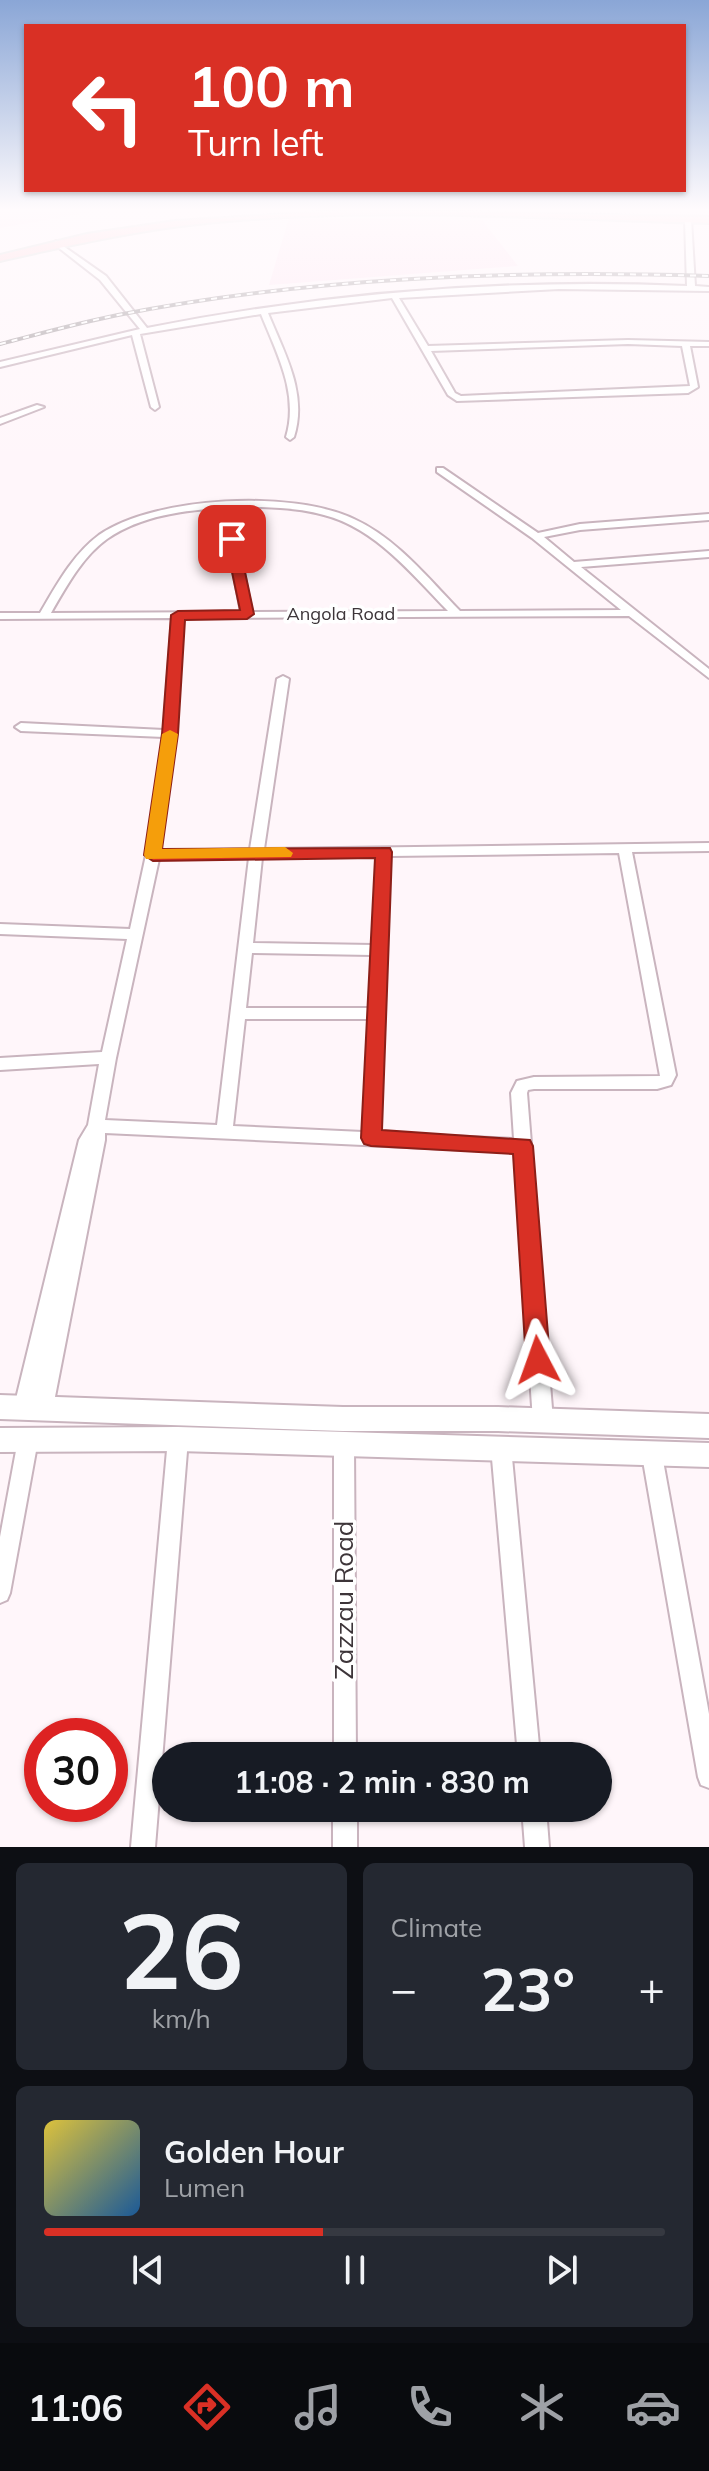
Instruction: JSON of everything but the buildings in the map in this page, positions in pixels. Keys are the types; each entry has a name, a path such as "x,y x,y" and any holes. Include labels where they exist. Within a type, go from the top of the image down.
{"street":[{"path":"114,293 140,330 155,407"},
{"path":"0,365 140,330 264,311 426,293"},
{"path":"394,295 452,395 468,399 688,390 694,387 685,343"},
{"path":"264,311 291,388 298,422 290,437"},
{"path":"424,349 537,344 709,344"},
{"path":"0,421 40,407"},
{"path":"440,470 536,536 709,675"},
{"path":"43,616 73,570 102,538 115,529 184,509 240,504 311,510 349,520 404,561 456,613"},
{"path":"536,536 580,527 709,517"},
{"path":"232,539 247,614"},
{"path":"573,565 709,554"},
{"name":"Angola Road","path":"0,616 633,613"},
{"path":"178,615 170,734 153,855 108,1058 96,1126 97,1140 22,1407 343,1419 709,1426"},
{"path":"224,1133 283,679"},
{"path":"21,727 170,734"},
{"path":"153,855 709,847"},
{"path":"543,1421 519,1093 523,1085 657,1083 665,1081 668,1075 625,848"},
{"path":"371,1138 384,852"},
{"path":"0,929 137,934"},
{"path":"246,948 379,950"},
{"path":"238,1014 377,1013"},
{"path":"0,1064 108,1058"},
{"path":"96,1126 523,1146"},
{"path":"143,1847 178,1439"},
{"path":"0,1440 178,1439 709,1455"},
{"path":"0,1593 28,1440"},
{"name":"Zazzau Road","path":"344,1445 345,1742"},
{"path":"501,1447 528,1742"},
{"path":"652,1455 709,1777"},
{"path":"345,1822 345,1847"},
{"path":"535,1822 537,1847"}],"railway":[{"path":"0,344 118,315 255,293"}],"slow traffic":[{"path":"170,734 153,855 285,853"}],"route":[{"path":"232,539 247,614 178,615 170,734 153,855 384,852 371,1138 523,1146 538,1360"}]}
